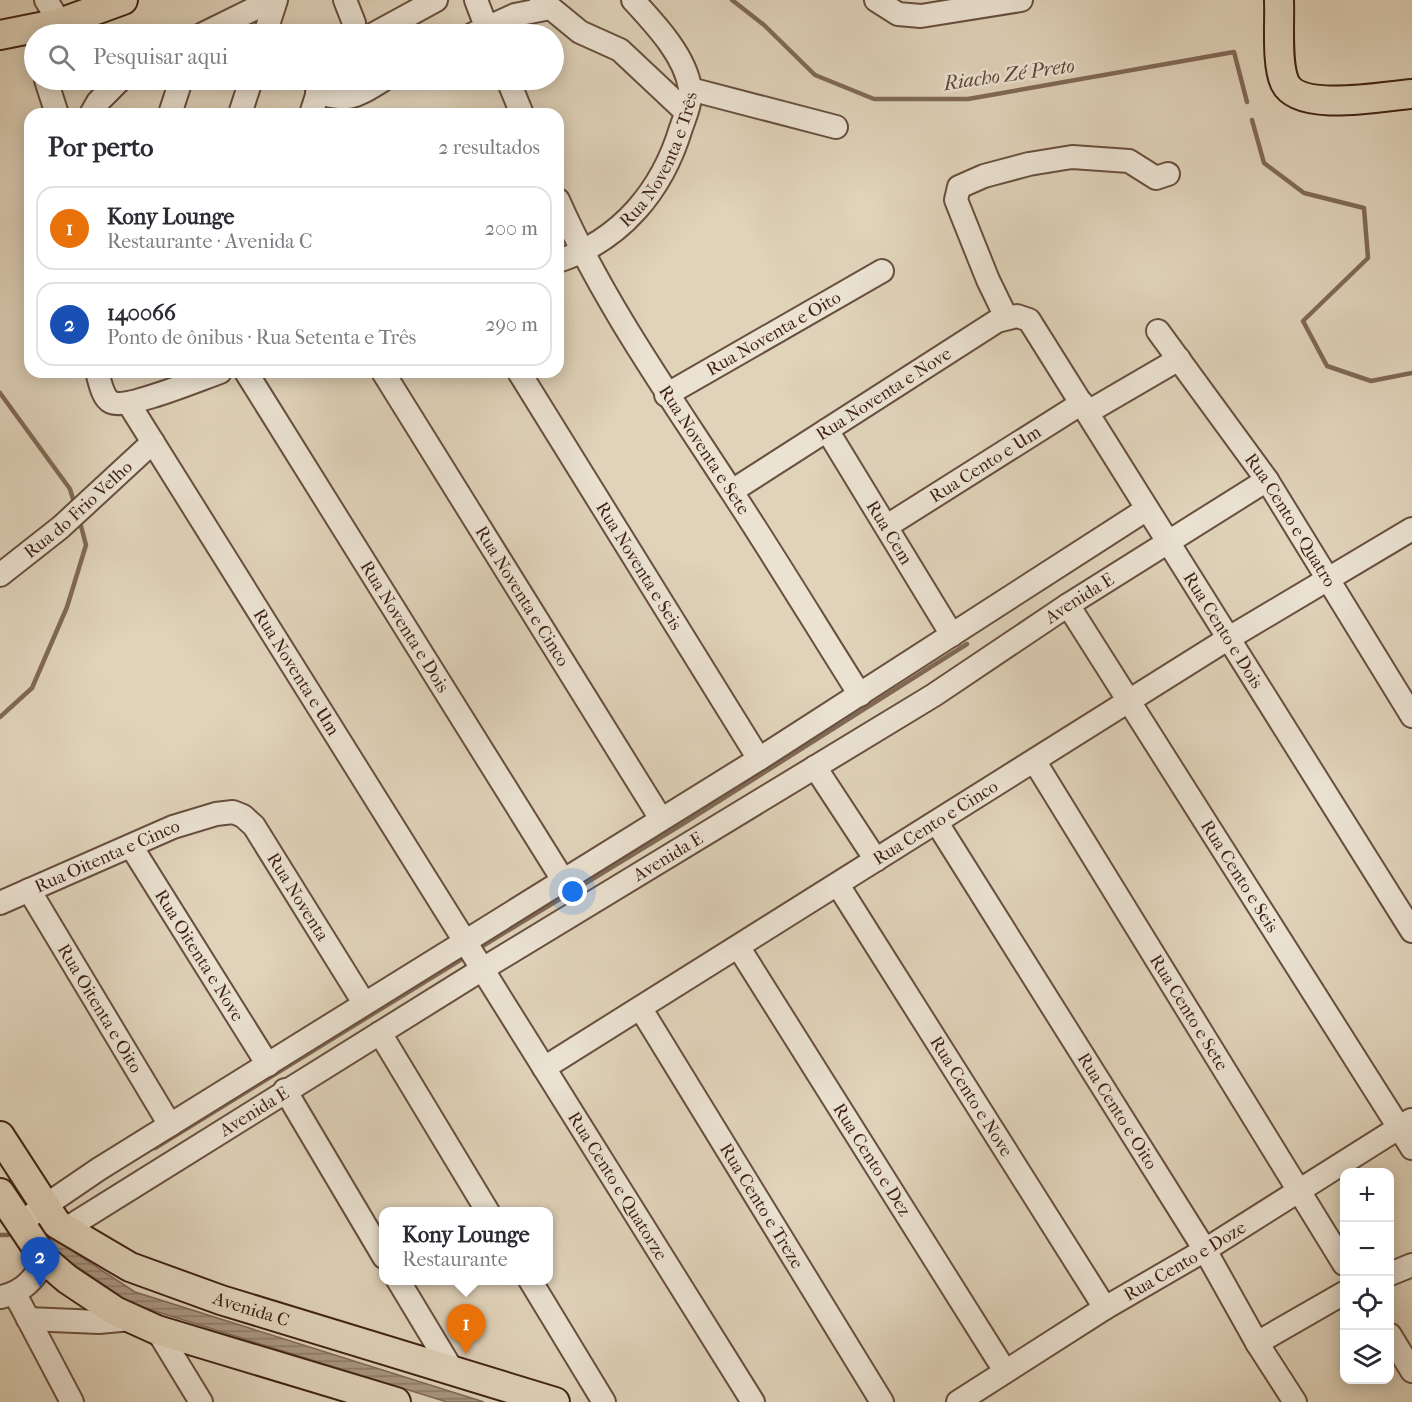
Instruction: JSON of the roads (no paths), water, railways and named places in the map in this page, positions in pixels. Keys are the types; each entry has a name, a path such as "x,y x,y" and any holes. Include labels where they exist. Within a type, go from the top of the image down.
{"main road":[{"path":"42,24 53,11 123,0"},
{"path":"1279,0 1284,81 1289,89 1300,97 1321,101 1412,94"},
{"path":"0,35 24,34"},
{"name":"Avenida C","path":"0,1136 44,1207 64,1230 130,1267 220,1300 451,1368 555,1402"},
{"path":"0,1193 45,1260 86,1293 131,1319 338,1393 396,1402"}],"street":[{"path":"224,24 274,0"},
{"path":"268,24 274,0"},
{"path":"345,0 354,24"},
{"path":"392,24 436,0"},
{"path":"476,0 481,24"},
{"name":"Rua Noventa e Três","path":"564,259 581,253 604,239 655,188 675,149 686,112 690,89 681,64 668,43 633,0"},
{"path":"876,0 898,14 921,16 1013,1"},
{"path":"498,24 545,4 580,32 620,50 686,112"},
{"path":"690,89 836,127"},
{"path":"49,90 55,108"},
{"path":"94,108 110,90"},
{"path":"172,108 178,90"},
{"path":"242,108 248,90"},
{"path":"317,95 349,99 365,90"},
{"path":"512,90 520,108"},
{"path":"1006,317 988,280 956,200 959,187 984,176 1029,164 1072,158 1129,161 1155,178 1168,174"},
{"name":"Rua Noventa e Sete","path":"564,214 581,253 666,395 732,491 860,695"},
{"name":"Rua Noventa e Oito","path":"666,395 882,271"},
{"name":"Rua Cento e Dois","path":"1006,317 1023,317 1037,329 1412,931"},
{"name":"Rua Noventa e Nove","path":"732,491 1006,317"},
{"name":"Rua Cento e Quatro","path":"1158,331 1267,480 1412,716"},
{"name":"Rua Cento e Um","path":"887,526 1085,408 1179,359"},
{"path":"99,378 107,398 111,402 129,404 203,378"},
{"name":"Rua Noventa e Dois","path":"250,378 563,880"},
{"name":"Rua Noventa e Cinco","path":"387,378 661,819"},
{"name":"Rua Noventa e Seis","path":"523,378 759,759"},
{"name":"Rua Noventa e Um","path":"129,404 481,970"},
{"name":"Rua Cem","path":"827,430 952,635"},
{"name":"Rua do Frio Velho","path":"0,575 61,527 153,442"},
{"name":"Avenida E","path":"64,1230 285,1090 934,695 1068,605 1267,480"},
{"name":"Avenida E","path":"19,1222 364,1003 759,759 1147,508"},
{"name":"Rua Cento e Cinco","path":"544,1068 739,948 1229,638 1412,530"},
{"name":"Rua Cento e Seis","path":"1068,605 1406,1123 1412,1148"},
{"name":"Rua Cento e Sete","path":"1035,762 1340,1258"},
{"path":"815,767 876,860"},
{"name":"Rua Noventa","path":"216,813 233,812 243,816 254,826 364,1003"},
{"name":"Rua Oitenta e Cinco","path":"0,903 173,827 216,813"},
{"name":"Rua Cento e Oito","path":"937,823 1205,1250 1257,1343 1295,1402"},
{"name":"Rua Oitenta e Nove","path":"130,846 268,1065"},
{"name":"Rua Cento e Nove","path":"838,885 1105,1308"},
{"name":"Rua Oitenta e Oito","path":"29,890 170,1125"},
{"name":"Rua Cento e Dez","path":"739,948 1005,1371"},
{"name":"Rua Cento e Quatorze","path":"481,970 753,1402"},
{"name":"Rua Cento e Treze","path":"641,1009 882,1402"},
{"path":"380,1033 485,1207"},
{"path":"285,1090 379,1249"},
{"name":"Rua Cento e Doze","path":"958,1402 1105,1308 1205,1250 1406,1123"},
{"path":"45,1260 36,1276 8,1295 28,1320 72,1402"},
{"path":"1394,1272 1412,1266"},
{"path":"400,1285 451,1368"},
{"path":"532,1285 604,1402"},
{"path":"1257,1343 1340,1295"},
{"path":"28,1320 99,1322 131,1319"},
{"path":"157,1330 201,1402"},
{"path":"1394,1343 1412,1371"}],"waterway":[{"name":"Riacho Zé Preto","path":"732,0 764,25 815,75 874,99 968,99 1234,52 1247,102"},
{"name":"Riacho Zé Preto","path":"1252,120 1264,163 1304,193 1364,208 1368,258 1303,321 1327,366 1371,381 1412,373"},
{"path":"0,393 70,489 73,499"},
{"path":"0,717 32,688 67,607 86,545 81,526"},
{"path":"481,947 681,825 967,644"},
{"path":"155,1148 462,959"},
{"path":"0,1235 8,1235"}],"place":[{"name":"140066","path":"40,1287"},
{"name":"Kony Lounge","path":"466,1354"}]}
